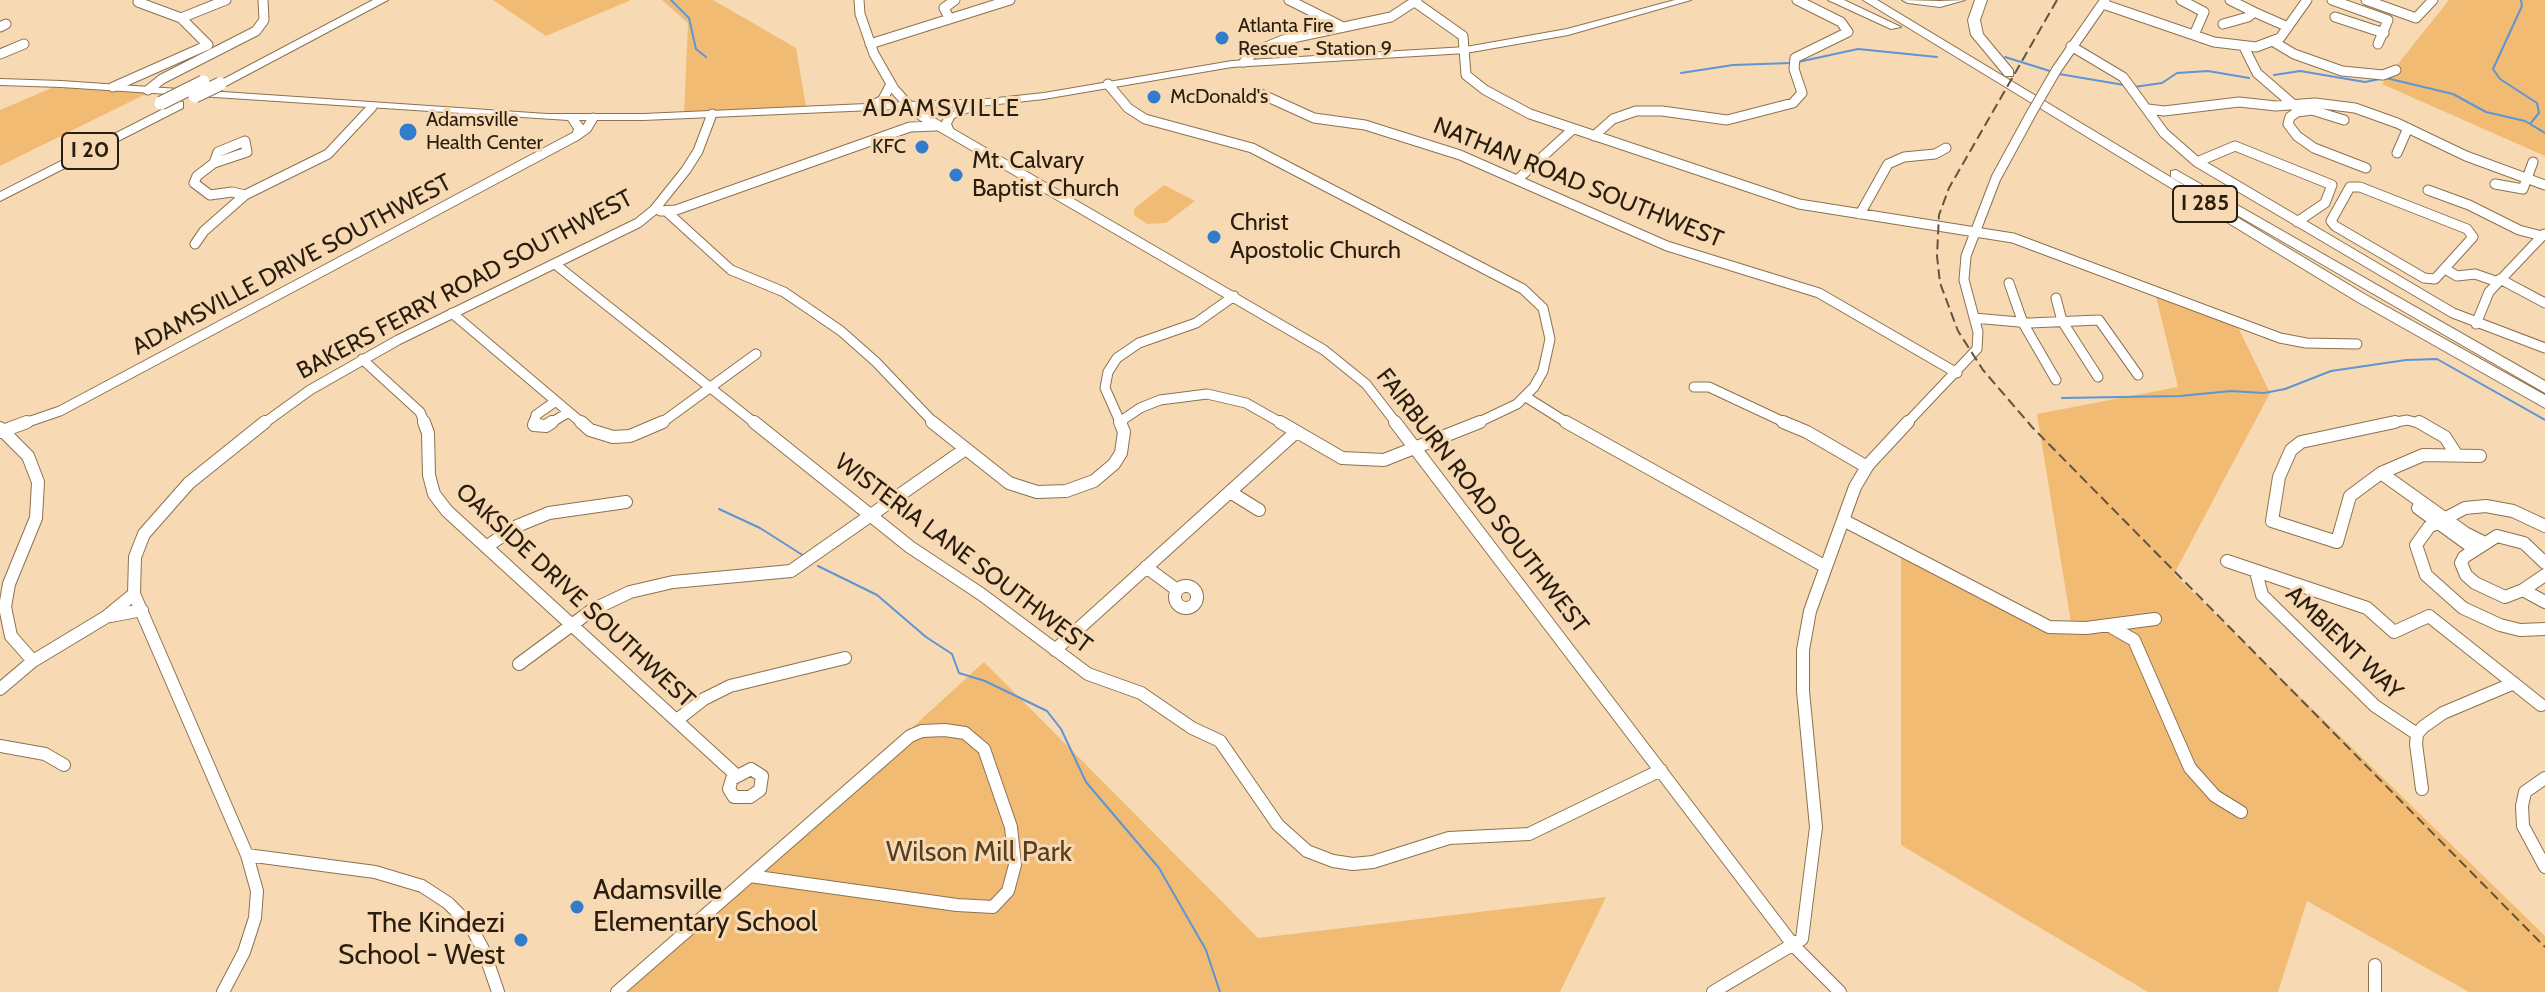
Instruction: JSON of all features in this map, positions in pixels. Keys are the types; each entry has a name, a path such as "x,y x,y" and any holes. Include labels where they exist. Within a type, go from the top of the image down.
{"highway":[{"name":"I 20","path":"0,186 363,0"},
{"name":"I 20","path":"0,197 382,0"},
{"path":"1834,0 1909,34 2055,114"},
{"name":"I 285","path":"1869,0 2361,298 2545,402"},
{"name":"I 285","path":"1888,0 2327,264 2545,388"},
{"path":"1908,0 1940,4 1959,0"},
{"path":"1981,0 1974,16 1975,29 1982,44 2009,73"}],"main road":[{"path":"0,82 572,118 870,106 910,108 988,102 1244,62 1466,50 1568,32 1686,0"},
{"path":"870,106 883,99 891,84"},
{"path":"944,129 950,116 988,102"},
{"path":"572,118 580,129 578,135"}],"street":[{"path":"181,18 226,0"},
{"path":"148,90 162,79 256,31 264,20 264,0"},
{"path":"859,0 860,14 870,44 891,84 910,108 904,129"},
{"path":"949,18 944,8 955,0"},
{"path":"967,0 982,9"},
{"path":"870,44 1010,0"},
{"path":"1289,0 1341,26"},
{"path":"1594,136 1613,119 1636,111 1662,111 1727,120 1793,103 1802,93 1793,65 1795,58 1848,32 1841,22 1797,0"},
{"path":"2181,0 2204,12 2194,35"},
{"path":"2230,0 2247,3 2254,12 2288,27"},
{"path":"1713,992 1802,939 1816,827 1803,691 1803,650 1810,611 1855,487 1867,467 1977,349 1978,332 1964,280 1966,256 1996,178 2057,69 2104,2 2194,35 2244,47 2274,42 2307,0"},
{"path":"2332,0 2385,18 2388,23 2378,44"},
{"path":"2366,0 2416,18 2433,0"},
{"path":"1244,62 1254,52 1283,40 1391,17 1416,1 1463,36 1466,75 1485,90 1530,114 1799,204 1975,230 2048,249 2280,338 2306,343 2357,344"},
{"path":"113,87 208,45 181,18 138,2"},
{"path":"2223,24 2248,17 2254,12"},
{"path":"2335,17 2384,33"},
{"path":"2274,42 2294,54 2342,71 2383,75 2396,70"},
{"path":"0,54 24,44"},
{"path":"2071,46 2123,77 2164,133 2197,162 2429,300 2476,324 2545,348"},
{"path":"2244,47 2257,73 2301,111"},
{"path":"1108,84 1128,108 1145,119 1252,148 1523,289 1543,308 1550,339 1543,371 1526,397 1505,412 1384,460 1355,461 1330,454 1246,403 1207,394 1160,400 1121,421"},
{"name":"NATHAN ROAD SOUTHWEST","path":"1261,94 1306,116 1403,135 1460,155 1667,246 1819,293 1957,373"},
{"path":"2148,109 2164,111 2239,102 2276,106 2291,102 2355,108 2408,128 2466,156 2545,185"},
{"path":"195,244 204,231 245,195 328,154 372,107"},
{"name":"FAIRBURN ROAD SOUTHWEST","path":"910,108 1234,296 1346,365 1366,384 1794,946 1840,992"},
{"path":"2344,120 2312,110 2290,117 2288,124 2297,136 2314,148 2366,168"},
{"path":"712,114 698,151 660,211 731,270 784,292 841,331 876,362 925,416 964,450 1009,483 1027,490 1066,491 1094,481 1114,464 1124,442 1121,421 1108,402 1105,388 1108,372 1117,358 1139,343 1196,323 1234,296"},
{"name":"ADAMSVILLE DRIVE SOUTHWEST","path":"1,430 60,411 578,135 593,118"},
{"name":"BAKERS FERRY ROAD SOUTHWEST","path":"223,992 244,952 258,904 247,855 134,594 135,557 144,534 162,511 270,416 362,359 660,211 904,129 926,125 944,129"},
{"path":"2397,153 2408,128"},
{"path":"1517,180 1573,129"},
{"path":"2197,162 2235,146 2332,185 2325,203 2297,222"},
{"path":"1860,214 1888,164 1904,157 1935,154 1946,148"},
{"path":"2495,184 2519,189 2526,185 2533,162"},
{"path":"214,163 194,183 203,191 217,196 232,192 245,195"},
{"path":"2318,235 2332,223 2350,187 2360,187 2472,232 2473,237 2435,279 2424,278 2332,223"},
{"path":"2428,190 2469,205 2519,230 2544,235"},
{"path":"2476,324 2482,302 2499,280 2544,235"},
{"name":"WISTERIA LANE SOUTHWEST","path":"555,264 870,515 1088,674 1141,693 1192,728 1220,741 1286,835 1307,851 1333,861 1373,862 1449,838 1529,834 1661,770"},
{"path":"2445,269 2457,276 2475,274 2499,280 2545,303"},
{"path":"2009,283 2023,323 2056,380"},
{"path":"2056,298 2062,321 2098,377"},
{"path":"452,313 598,434 630,436 659,425 708,386 756,354"},
{"path":"1974,318 2023,323 2099,320 2138,375"},
{"name":"OAKSIDE DRIVE SOUTHWEST","path":"362,359 420,412 428,433 429,475 434,494 447,511 736,775"},
{"path":"1694,387 1709,387 1754,411 1807,432 1867,467"},
{"path":"1526,397 1583,433 1826,567"},
{"path":"556,401 536,415 534,425 546,426 569,412"},
{"path":"2456,454 2445,437 2418,422 2407,420 2301,442 2291,450 2279,477 2272,521 2337,542 2350,496 2378,475 2423,455 2480,456"},
{"path":"1,430 28,456 38,482 36,518 9,584 5,607 11,636 33,661"},
{"path":"1055,650 1295,433"},
{"path":"519,664 610,601 648,586 791,571 964,450"},
{"path":"2378,475 2441,520 2469,545 2472,552"},
{"path":"1230,492 1259,510"},
{"path":"486,547 517,526 549,513 626,502"},
{"path":"2545,526 2513,511 2486,506 2465,508 2421,534 2416,545 2421,566 2434,584 2463,608 2487,621 2520,630 2545,630"},
{"path":"1843,520 2036,623 2062,629 2155,619"},
{"path":"2441,520 2485,543"},
{"path":"2543,581 2505,597 2475,583 2466,575 2461,563 2464,557 2485,543 2497,536 2507,536 2537,552 2545,563"},
{"name":"AMBIENT WAY","path":"2227,561 2367,608 2394,632 2429,616 2514,683"},
{"path":"1146,567 1177,590"},
{"name":"AMBIENT WAY","path":"2256,572 2262,595 2375,706 2417,734"},
{"path":"2523,590 2545,602"},
{"path":"0,689 33,661 106,617 134,594"},
{"path":"106,617 142,610"},
{"path":"2104,626 2121,630 2134,640 2190,768 2215,796 2241,812"},
{"path":"677,720 704,699 730,686 845,658"},
{"path":"2422,789 2417,734 2443,713 2514,683 2541,705"},
{"path":"617,992 910,736 922,731 965,733 984,749 1011,827 1015,865 1008,891 993,907 957,905 750,876"},
{"path":"0,746 45,754 64,765"},
{"path":"2545,778 2525,792 2522,806 2523,826 2545,867"},
{"path":"247,855 375,872 422,886 448,903 470,925 484,951 495,991"},
{"path":"2375,965 2375,992"}],"green space":[{"path":"493,0 631,0 546,36"},
{"path":"662,0 713,0 796,48 807,113 684,116 688,23"},
{"path":"2449,0 2545,0 2545,156 2382,84"},
{"path":"61,84 156,89 0,166 0,110"},
{"path":"1164,185 1195,201 1166,223 1147,224 1134,215 1134,209"},
{"path":"2154,288 2234,319 2270,393 2174,574 2545,936 2545,992 2469,992 2307,901 2278,992 2148,992 1901,845 1901,550 2047,626 2073,635 2037,414 2178,387"},
{"name":"Wilson Mill Park","path":"984,662 1258,938 1606,897 1560,992 617,992 672,947"}],"waterway":[{"path":"671,0 689,18 696,49 706,57"},
{"path":"2521,0 2522,6 2493,69 2500,79 2537,103 2539,113 2530,124"},
{"path":"1798,62 1858,49 1937,57"},
{"path":"2005,57 2053,72"},
{"path":"1681,73 1733,65 1791,63"},
{"path":"2134,87 2162,83 2177,73 2208,71 2249,78"},
{"path":"2274,75 2300,71 2365,82 2380,79"},
{"path":"2059,74 2124,85"},
{"path":"2386,78 2453,94 2486,112 2530,124"},
{"path":"2530,124 2545,133"},
{"path":"2062,398 2180,396 2231,391 2264,393 2285,389 2331,371 2406,360 2437,359 2545,420"},
{"path":"719,509 760,528 804,556"},
{"path":"818,566 877,595 926,637 952,654 959,673 985,681 1047,711 1061,729 1086,782 1159,868 1206,950 1220,992"}],"railway":[{"path":"2057,0 1949,188 1939,215 1937,256 1940,283 1958,331 1983,370 2032,427 2545,947"}],"place":[{"name":"Atlanta Fire Rescue - Station 9","path":"1222,38"},
{"name":"McDonald's","path":"1154,97"},
{"name":"Adamsville Health Center","path":"408,132"},
{"name":"KFC","path":"922,147"},
{"name":"Mt. Calvary Baptist Church","path":"956,175"},
{"name":"Christ Apostolic Church","path":"1214,237"},
{"name":"Adamsville Elementary School","path":"577,907"},
{"name":"The Kindezi School - West","path":"521,940"}],"district":[{"name":"ADAMSVILLE","path":"942,109"}]}
